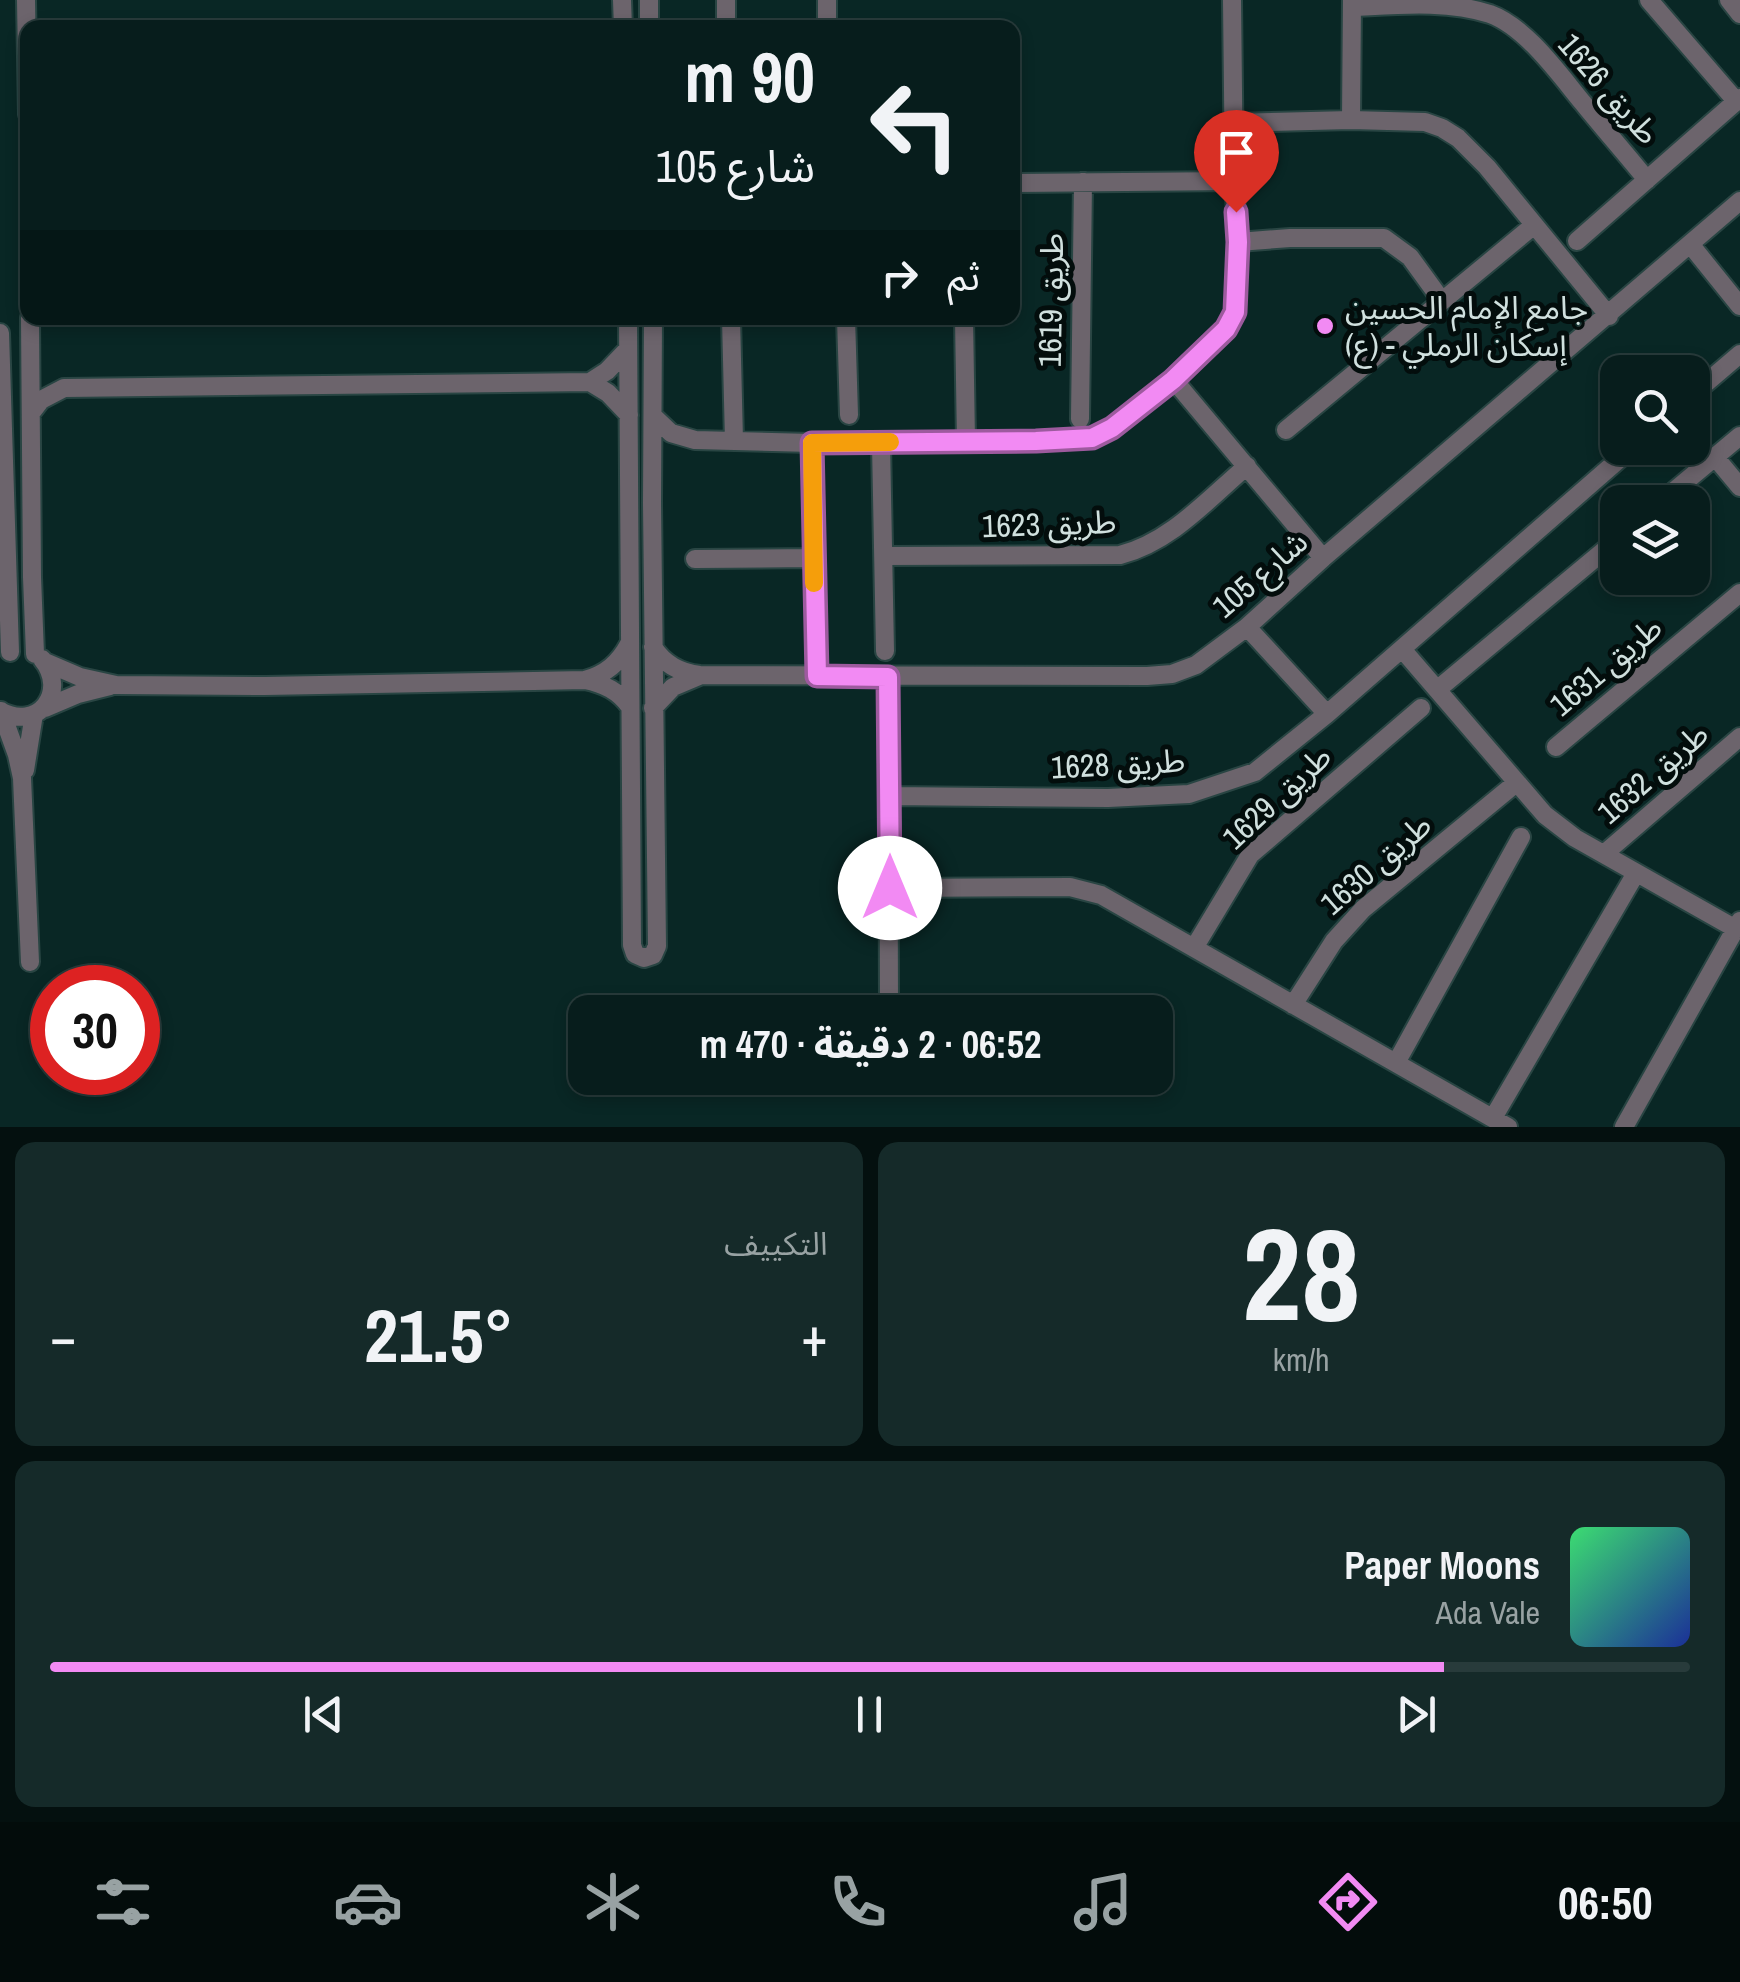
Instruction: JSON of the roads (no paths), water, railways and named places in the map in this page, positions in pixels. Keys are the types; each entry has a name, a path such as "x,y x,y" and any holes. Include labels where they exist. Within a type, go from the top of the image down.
{"street":[{"path":"653,416 671,433 695,440 966,442 1092,438 1112,428 1173,380 1226,329 1235,312 1238,242 1232,0"},
{"path":"1649,0 1738,100"},
{"path":"1729,0 1740,14"},
{"path":"1350,120 1352,4"},
{"name":"طريق 1626","path":"1352,4 1460,7 1492,14 1514,27 1647,180"},
{"name":"طريق 1626","path":"1577,241 1738,100"},
{"path":"1234,123 1350,120 1425,122 1442,128 1487,167 1609,316"},
{"path":"1020,183 1234,181"},
{"name":"طريق 1619","path":"1080,418 1082,182"},
{"name":"شارع 105","path":"653,647 672,667 700,676 1172,674 1196,665 1248,626 1740,202"},
{"path":"1286,430 1533,226"},
{"path":"1238,242 1384,238 1410,257 1442,301"},
{"path":"1690,244 1740,306"},
{"path":"23,801 26,757 38,712 52,695 53,687 53,678 40,658 32,577 30,325"},
{"path":"628,325 632,945 635,954 644,958 656,946 653,325"},
{"path":"731,325 734,441"},
{"path":"846,325 849,415"},
{"path":"964,325 966,442"},
{"path":"0,333 5,654 22,650 80,676 116,684 265,686 585,680 607,671 630,642"},
{"path":"31,413 41,400 64,388 590,382 628,349"},
{"path":"1710,380 1740,354"},
{"path":"30,365 40,376 64,388"},
{"path":"1173,380 1323,558"},
{"path":"590,382 616,399 629,415"},
{"path":"1682,485 1740,436"},
{"path":"652,466 671,449 695,440"},
{"path":"881,442 885,650"},
{"path":"812,443 817,676"},
{"path":"1715,458 1740,487"},
{"name":"طريق 1628","path":"889,796 1108,798 1189,794 1254,772 1327,714 1612,465"},
{"name":"طريق 1623","path":"884,556 1098,556 1130,552 1160,539 1246,466"},
{"path":"1438,688 1600,553"},
{"path":"695,560 813,558"},
{"name":"طريق 1631","path":"1556,747 1740,593"},
{"path":"1248,626 1327,714"},
{"path":"1402,648 1545,815 1575,838 1738,924 1624,1127"},
{"path":"653,708 673,687 700,676"},
{"path":"888,677 890,995"},
{"path":"585,680 616,692 630,708"},
{"path":"0,711 17,717 116,684"},
{"name":"طريق 1629","path":"1194,948 1250,855 1421,708"},
{"path":"0,711 18,755 30,962"},
{"name":"طريق 1632","path":"1605,854 1737,745"},
{"name":"طريق 1630","path":"1294,1004 1334,940 1363,909 1516,783"},
{"path":"1396,1063 1521,837"},
{"path":"890,888 1070,887 1101,895 1500,1123 1636,872"}],"place":[{"name":"جامع الإمام الحسين (ع) - إسكان الرملي","path":"1325,326"}]}
